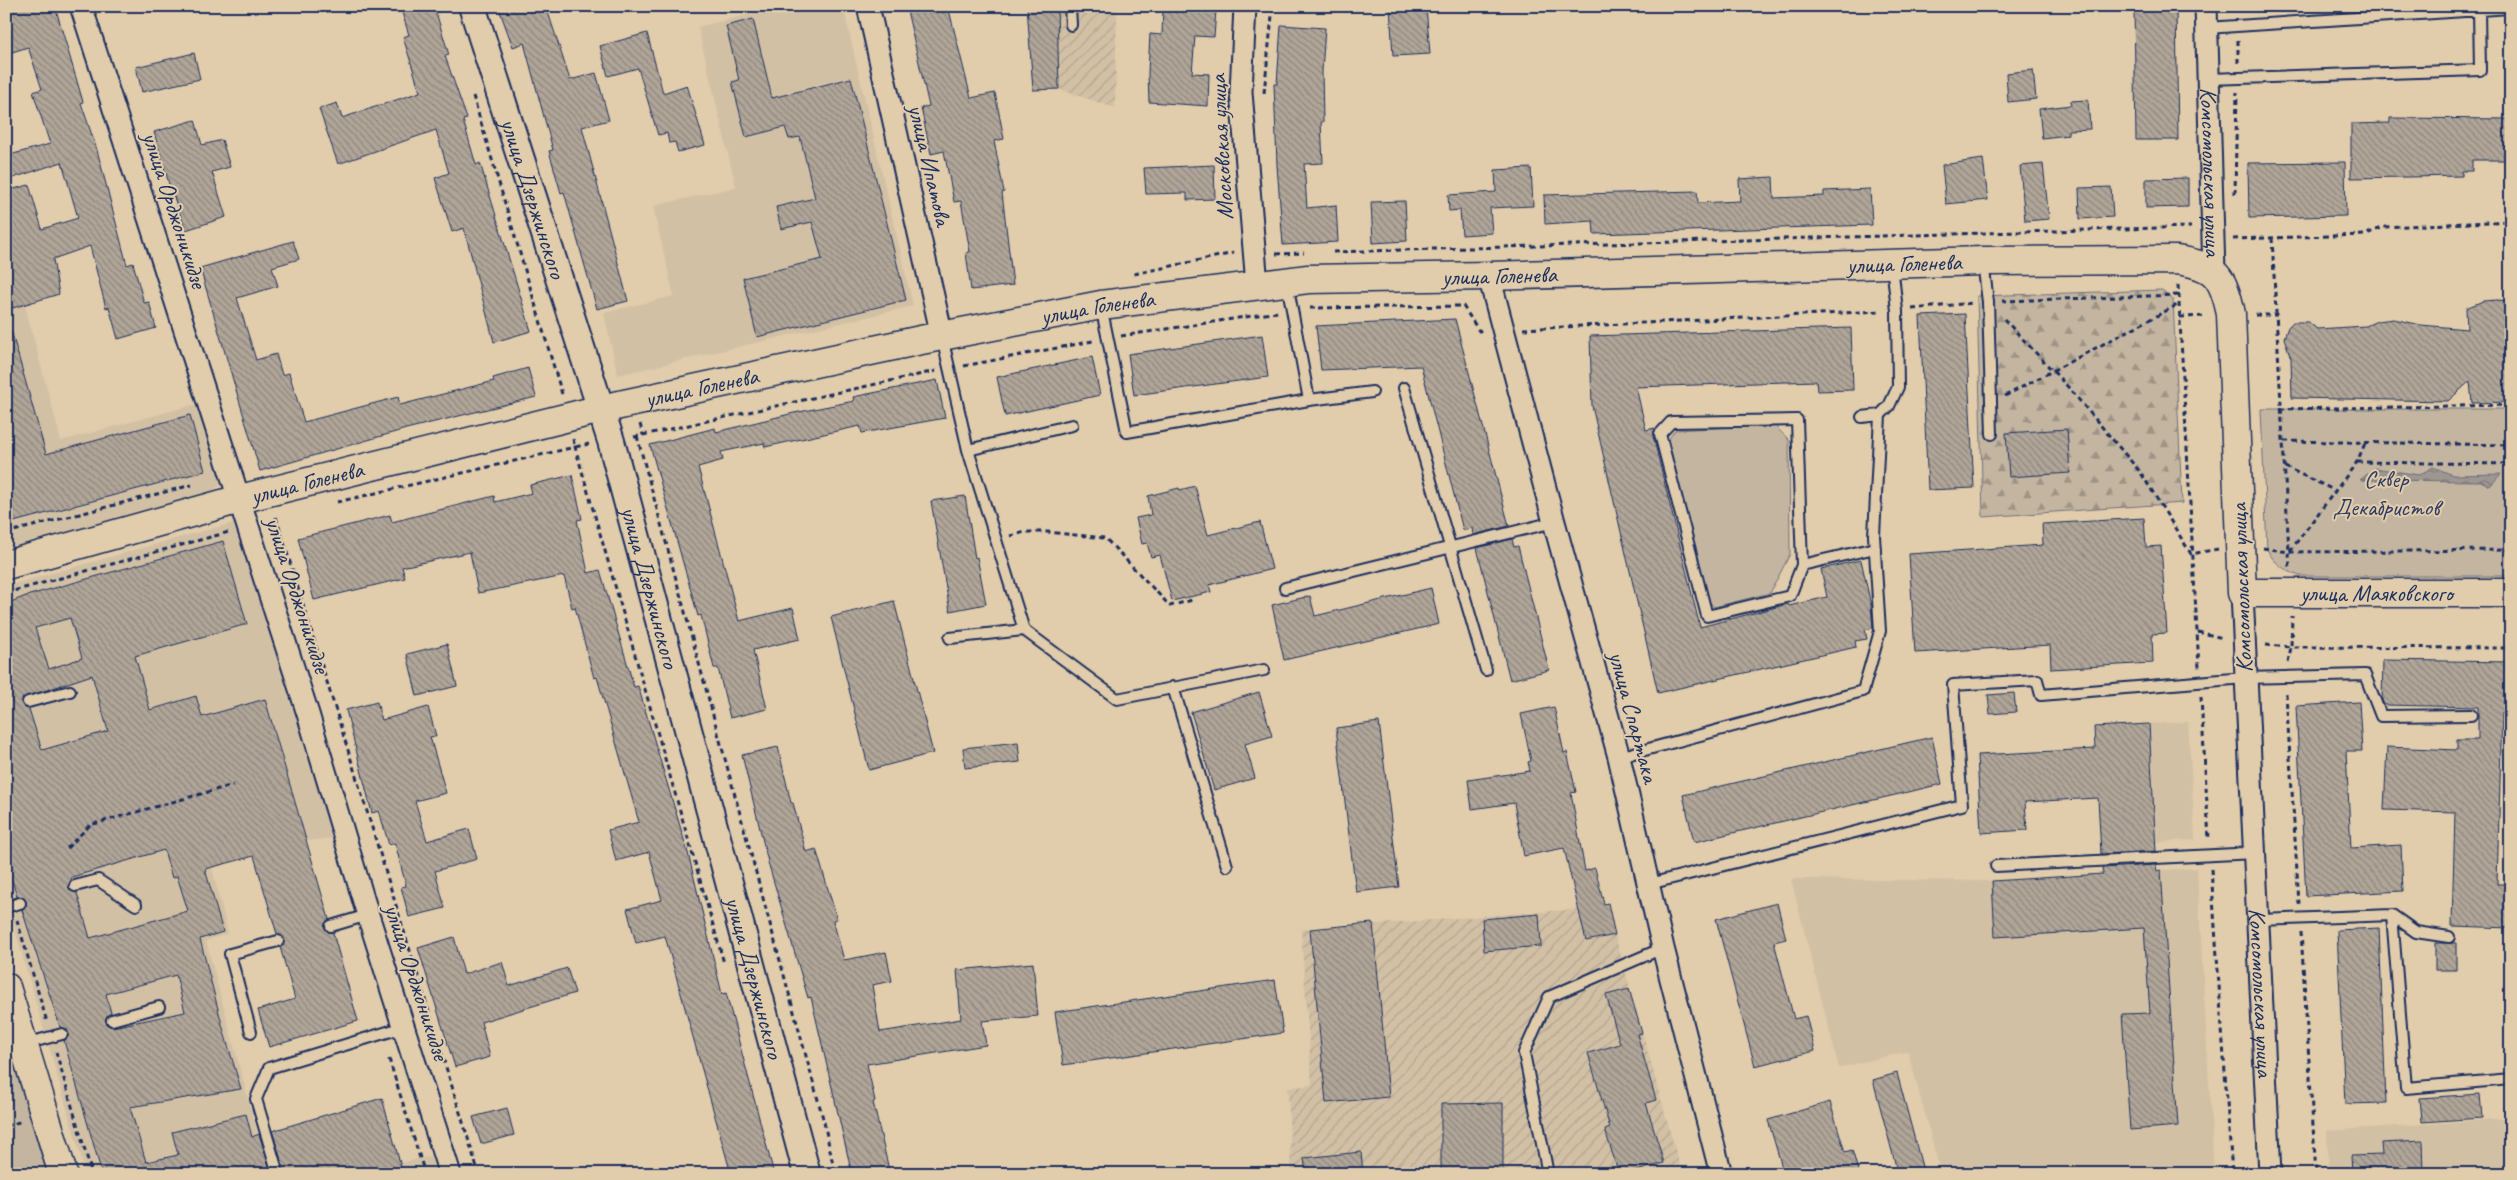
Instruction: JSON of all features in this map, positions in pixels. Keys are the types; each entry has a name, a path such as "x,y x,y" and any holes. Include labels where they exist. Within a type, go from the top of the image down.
{"main road":[{"name":"улица Голенева","path":"6,565 239,499 601,408 942,336 1101,305 1258,285 1354,277 1489,276 1983,261 2176,260 2194,262 2214,272"},
{"name":"Комсомольская улица","path":"2214,272 2222,281 2231,314 2242,593"},
{"name":"улица Маяковского","path":"2242,593 2511,594"},
{"path":"6,987 63,1174"}],"street":[{"name":"улица Орджоникидзе","path":"82,6 308,714 368,915 450,1174"},
{"name":"улица Дзержинского","path":"472,6 601,408 807,1174"},
{"name":"улица Ипатова","path":"868,6 942,336"},
{"name":"Московская улица","path":"1245,6 1241,92 1258,285"},
{"name":"Комсомольская улица","path":"2206,6 2214,272"},
{"name":"улица Спартака","path":"1489,276 1619,757 1663,948 1721,1174"},
{"name":"Комсомольская улица","path":"2242,593 2270,1174"}],"lane":[{"path":"1070,6 1071,25"},
{"path":"2206,28 2510,8"},
{"path":"2208,79 2480,70 2479,10"},
{"path":"1983,261 1988,302 1992,434"},
{"path":"1862,417 1880,415 1889,406 1898,387 1897,311 1892,263"},
{"path":"1287,282 1309,400"},
{"path":"1101,305 1127,432 1309,400 1372,392"},
{"path":"942,336 968,450 1024,630 1117,699 1264,670"},
{"path":"1404,388 1448,547 1486,670"},
{"path":"1619,757 1863,691 1880,631 1875,548 1880,415"},
{"path":"1797,420 1802,565 1790,596 1707,616 1660,434 1671,422 1797,420"},
{"path":"968,450 1072,424"},
{"path":"1285,588 1554,522"},
{"path":"1802,565 1875,548"},
{"path":"950,638 1024,630"},
{"path":"1649,884 1962,805 1953,685 2037,680 2041,695 2245,678 2365,675 2381,716 2471,715"},
{"path":"1173,687 1227,866"},
{"path":"28,702 70,691"},
{"path":"1996,866 2255,853"},
{"path":"75,886 98,880 136,904"},
{"path":"6,907 20,903"},
{"path":"331,926 368,915"},
{"path":"2258,920 2392,915 2416,932 2449,937"},
{"path":"2392,915 2406,1088 2511,1079"},
{"path":"251,1032 230,954 278,941"},
{"path":"1548,1174 1524,1053 1549,997 1663,948"},
{"path":"112,1020 159,1007"},
{"path":"276,1167 256,1099 269,1068 404,1027"},
{"path":"24,1044 62,1034"}],"path":[{"path":"1265,103 1273,6"},
{"path":"2235,201 2238,26"},
{"path":"472,91 562,392"},
{"path":"2234,230 2234,239 2272,238 2364,235 2384,227 2511,221"},
{"path":"2176,227 2176,260 2191,554 2232,1174"},
{"path":"2272,238 2280,409 2284,441 2292,593 2291,647"},
{"path":"1310,308 1463,306 1479,330 1504,330 1897,311 1988,302 2179,295"},
{"path":"1988,302 2053,372 2141,473 2191,554"},
{"path":"1991,403 2179,304"},
{"path":"2280,409 2511,405"},
{"path":"637,436 824,1122 835,1174"},
{"path":"2284,441 2511,445"},
{"path":"2289,552 2357,462 2366,441"},
{"path":"575,447 726,973"},
{"path":"2357,462 2511,464"},
{"path":"2284,467 2336,491"},
{"path":"995,540 1025,532 1047,532 1105,538 1170,606 1192,600 1191,597"},
{"path":"2191,554 2240,544 2289,552 2511,550"},
{"path":"2197,632 2243,643 2291,647 2511,648"},
{"path":"67,848 90,825 233,785"}],"shaded area":[{"path":"785,6 843,6 913,306 618,375 604,313 674,296 653,206 736,187 698,27"},
{"path":"1027,6 1117,6 1115,108 1059,89 1033,90"},
{"path":"6,235 61,441 200,403 217,466 220,485 205,497 6,557"},
{"path":"236,522 334,838 307,841 212,868 228,933 206,941 267,1170 271,1174 86,1174 6,899 6,586"},
{"path":"2188,722 2195,840 2155,842 2149,724"},
{"path":"2197,868 2214,1174 1941,1174 1908,1051 1839,1068 1791,879 1992,881"},
{"path":"1580,909 1586,941 1615,935 1682,1174 1291,1174 1288,1088 1312,1085 1301,930"},
{"path":"2511,1118 2511,1174 2329,1174 2327,1131"},
{"path":"431,1156 438,1174 355,1174"}],"green space":[{"path":"2162,290 2173,299 2182,503 1983,517 1977,296"},
{"name":"Сквер Декабристов","path":"2261,409 2511,409 2511,576 2299,576 2285,569 2273,559 2267,549"},
{"path":"1774,425 1789,440 1790,554 1770,593 1714,607 1708,600 1668,440 1675,430"},
{"path":"6,1039 47,1174 6,1174"}],"water":[{"path":"2433,467 2453,475 2501,474 2490,486 2481,481 2360,480 2375,468 2419,475"}],"building":[{"path":"15,6 55,6 83,102 81,103 97,150 127,265 133,263 144,303 149,302 156,328 118,339 109,307 106,308 90,246 53,259 59,294 6,310 6,191 29,185 42,229 78,218 62,162 13,178 6,160 6,156 50,144 33,92 42,89 28,47 6,54 6,9"},
{"path":"400,6 434,6 449,55 445,56 467,119 463,120 476,165 480,163 531,331 494,342 464,228 452,232 435,178 449,173 436,130 338,164 319,109 337,103 342,118 420,92 403,37 409,35"},
{"path":"498,6 546,6 570,80 596,73 609,120 582,127 628,301 597,309 564,192 561,193 549,151 553,150 524,43 513,47"},
{"path":"906,6 948,6 971,98 995,93 1004,139 994,141 1004,192 1002,193 1013,285 971,290 966,253 970,252 961,201 954,202 944,151 931,154 921,108 929,106"},
{"path":"1027,6 1057,6 1059,89 1033,90"},
{"path":"1390,6 1426,6 1430,54 1393,56"},
{"path":"1163,7 1216,10 1214,37 1195,36 1192,73 1209,74 1208,106 1149,102 1150,34 1162,35"},
{"path":"2134,7 2176,7 2178,140 2136,140"},
{"path":"753,19 772,98 851,78 906,300 757,337 743,278 822,259 812,222 781,229 776,207 815,198 800,137 789,139 785,127 746,137 732,82 739,80 726,26"},
{"path":"1281,25 1325,28 1322,71 1323,122 1321,122 1323,163 1304,164 1307,208 1336,205 1338,242 1283,245 1277,165 1274,84 1277,84"},
{"path":"647,33 663,93 687,85 705,145 678,152 675,142 669,143 667,133 658,135 638,68 608,76 600,46"},
{"path":"194,53 200,79 142,92 136,67"},
{"path":"2033,70 2036,99 2008,102 2006,73"},
{"path":"2088,100 2090,129 2068,130 2068,135 2042,138 2039,109 2071,105 2070,101"},
{"path":"2390,118 2511,119 2511,160 2472,160 2472,171 2462,171 2462,176 2351,178 2351,124 2390,123"},
{"path":"195,120 202,145 222,140 230,167 212,172 226,217 186,230 169,184 154,132"},
{"path":"1983,159 1988,200 1946,204 1942,165"},
{"path":"2345,162 2346,216 2249,218 2248,163"},
{"path":"2043,164 2049,219 2025,221 2020,166"},
{"path":"1214,165 1215,199 1187,200 1187,193 1146,194 1144,168"},
{"path":"1531,168 1533,206 1490,208 1492,233 1462,235 1460,210 1449,211 1448,195 1496,192 1495,170"},
{"path":"1773,177 1774,198 1824,196 1824,191 1870,189 1872,225 1594,234 1593,221 1545,224 1544,195 1697,191 1698,203 1740,201 1739,179"},
{"path":"2188,178 2188,207 2146,208 2146,179"},
{"path":"2111,187 2113,217 2080,219 2079,188"},
{"path":"1405,201 1407,241 1373,243 1371,202"},
{"path":"293,241 299,259 272,267 278,286 237,298 256,360 276,354 282,375 289,373 304,422 398,397 400,405 494,381 493,378 528,368 536,397 406,429 260,471 200,268"},
{"path":"2483,301 2511,301 2511,402 2472,403 2470,381 2448,401 2292,398 2291,358 2284,338 2288,327 2293,322 2308,322 2317,329 2366,326 2377,321 2394,319 2421,325 2467,329 2466,308"},
{"path":"1965,314 1974,488 1928,490 1920,316"},
{"path":"1455,319 1509,526 1473,535 1472,528 1463,530 1421,366 1321,370 1316,326"},
{"path":"1851,328 1853,390 1817,391 1816,381 1636,387 1646,430 1655,428 1653,436 1700,627 1788,604 1789,606 1827,597 1821,569 1861,560 1871,605 1873,628 1865,630 1867,639 1855,641 1856,647 1658,693 1592,406 1590,336"},
{"path":"11,330 46,454 190,415 205,471 6,524 6,331"},
{"path":"1262,335 1268,377 1134,395 1128,354"},
{"path":"1092,357 1100,395 1005,416 997,377"},
{"path":"937,380 945,418 862,433 860,426 765,447 764,443 721,452 723,460 698,467 739,621 793,608 800,639 753,650 767,709 730,718 718,668 714,668 701,615 698,616 650,445 715,428 716,432 854,401 853,397"},
{"path":"2067,429 2070,473 2009,477 2006,433"},
{"path":"572,475 582,519 577,520 588,573 600,570 634,687 638,686 688,853 722,994 726,993 774,1174 731,1174 665,936 636,943 627,909 662,900 649,852 616,861 608,830 639,822 597,677 594,678 575,607 572,608 564,576 478,593 470,552 402,567 405,578 314,600 298,538 390,515 392,522 494,496 495,502 532,493 530,485"},
{"path":"1195,486 1208,535 1260,522 1272,569 1209,585 1211,592 1172,601 1160,555 1151,557 1147,543 1142,544 1136,518 1151,515 1148,496"},
{"path":"965,496 975,558 977,557 986,604 950,611 931,501"},
{"path":"2144,518 2146,547 2161,546 2167,633 2152,634 2153,663 2051,669 2050,645 1915,653 1909,554 2043,545 2042,524"},
{"path":"1512,539 1514,547 1518,546 1549,670 1510,680 1477,548"},
{"path":"223,541 247,624 135,656 150,710 196,696 202,717 265,699 329,919 324,927 327,931 333,933 358,1021 269,1047 258,1010 295,999 280,947 284,943 284,939 277,934 254,856 205,869 223,932 200,939 241,1089 130,1107 146,1162 178,1155 172,1132 246,1114 252,1137 259,1134 270,1169 277,1174 102,1174 64,1041 68,1036 68,1032 60,1027 22,910 26,905 26,901 22,897 17,897 6,860 6,604 26,596","holes":["70,618 82,658 49,669 35,628","92,675 108,731 42,750 29,709 22,704 23,698","164,850 172,878 177,876 188,911 90,938 77,893 69,888 72,877","176,975 185,1012 113,1027 107,1025 106,1018 111,1013 106,994"]},
{"path":"1431,588 1439,624 1284,660 1272,605 1310,596 1315,616"},
{"path":"894,601 933,753 869,770 831,617"},
{"path":"447,644 457,686 417,696 407,654"},
{"path":"2383,660 2511,662 2511,712 2502,712 2497,884 2511,884 2511,928 2452,926 2455,812 2384,810 2387,747 2457,750 2457,740 2478,740 2478,707 2384,705 2382,700"},
{"path":"1259,692 1272,736 1245,744 1255,778 1214,790 1191,712"},
{"path":"2014,693 2016,712 1990,714 1988,695"},
{"path":"377,702 382,720 428,707 436,736 430,737 446,793 415,801 427,841 469,829 477,859 435,871 445,908 409,917 401,887 406,886 395,843 389,845 379,811 372,813 346,710"},
{"path":"2359,702 2362,751 2346,751 2351,848 2401,845 2403,891 2306,896 2296,706"},
{"path":"1554,707 1564,753 1567,752 1576,792 1571,793 1585,871 1595,868 1604,904 1608,903 1615,935 1586,941 1564,848 1524,856 1514,803 1472,809 1468,780 1530,771 1528,762 1531,761 1521,714"},
{"path":"1379,722 1399,887 1356,892 1336,728"},
{"path":"2149,724 2156,851 2101,854 2098,798 2025,802 2027,830 1981,833 1977,755 2095,749 2094,727"},
{"path":"1932,737 1942,784 1694,842 1683,795"},
{"path":"1018,742 1020,762 965,768 963,748"},
{"path":"778,747 791,803 793,803 806,852 816,849 837,919 833,920 844,960 886,952 892,981 872,985 880,1032 961,1019 957,970 1033,963 1038,1016 982,1021 986,1045 867,1064 875,1101 873,1102 890,1174 852,1174 811,997 808,998 768,862 742,755"},
{"path":"2156,865 2157,871 2161,870 2178,1126 2130,1130 2122,1014 2150,1013 2144,928 1995,937 1992,881 2103,874 2102,868"},
{"path":"1777,903 1786,939 1774,942 1794,1019 1806,1016 1815,1051 1755,1066 1716,919"},
{"path":"1539,914 1541,946 1484,951 1482,919"},
{"path":"1373,923 1389,1097 1326,1103 1310,929"},
{"path":"2379,928 2386,1103 2345,1104 2337,930"},
{"path":"454,937 464,974 502,962 509,986 567,968 575,993 481,1022 490,1057 455,1067 418,948"},
{"path":"2435,943 2456,943 2456,970 2435,970"},
{"path":"1275,980 1283,1033 1063,1065 1055,1012"},
{"path":"1629,989 1642,1033 1637,1034 1656,1100 1646,1103 1664,1163 1626,1174 1619,1174 1605,1130 1610,1128 1588,1053 1620,1044 1606,995"},
{"path":"1897,1073 1924,1174 1898,1174 1873,1080"},
{"path":"2480,1094 2482,1118 2422,1122 2420,1098"},
{"path":"382,1098 403,1174 277,1174 283,1166 272,1131"},
{"path":"1830,1102 1845,1152 1852,1150 1859,1174 1784,1174 1768,1120"},
{"path":"1503,1103 1503,1174 1441,1174 1441,1104"},
{"path":"507,1108 514,1135 481,1144 473,1117"},
{"path":"2423,1141 2424,1174 2352,1174 2351,1156 2382,1155 2381,1143"},
{"path":"1361,1152 1363,1174 1306,1174 1304,1158"}]}
